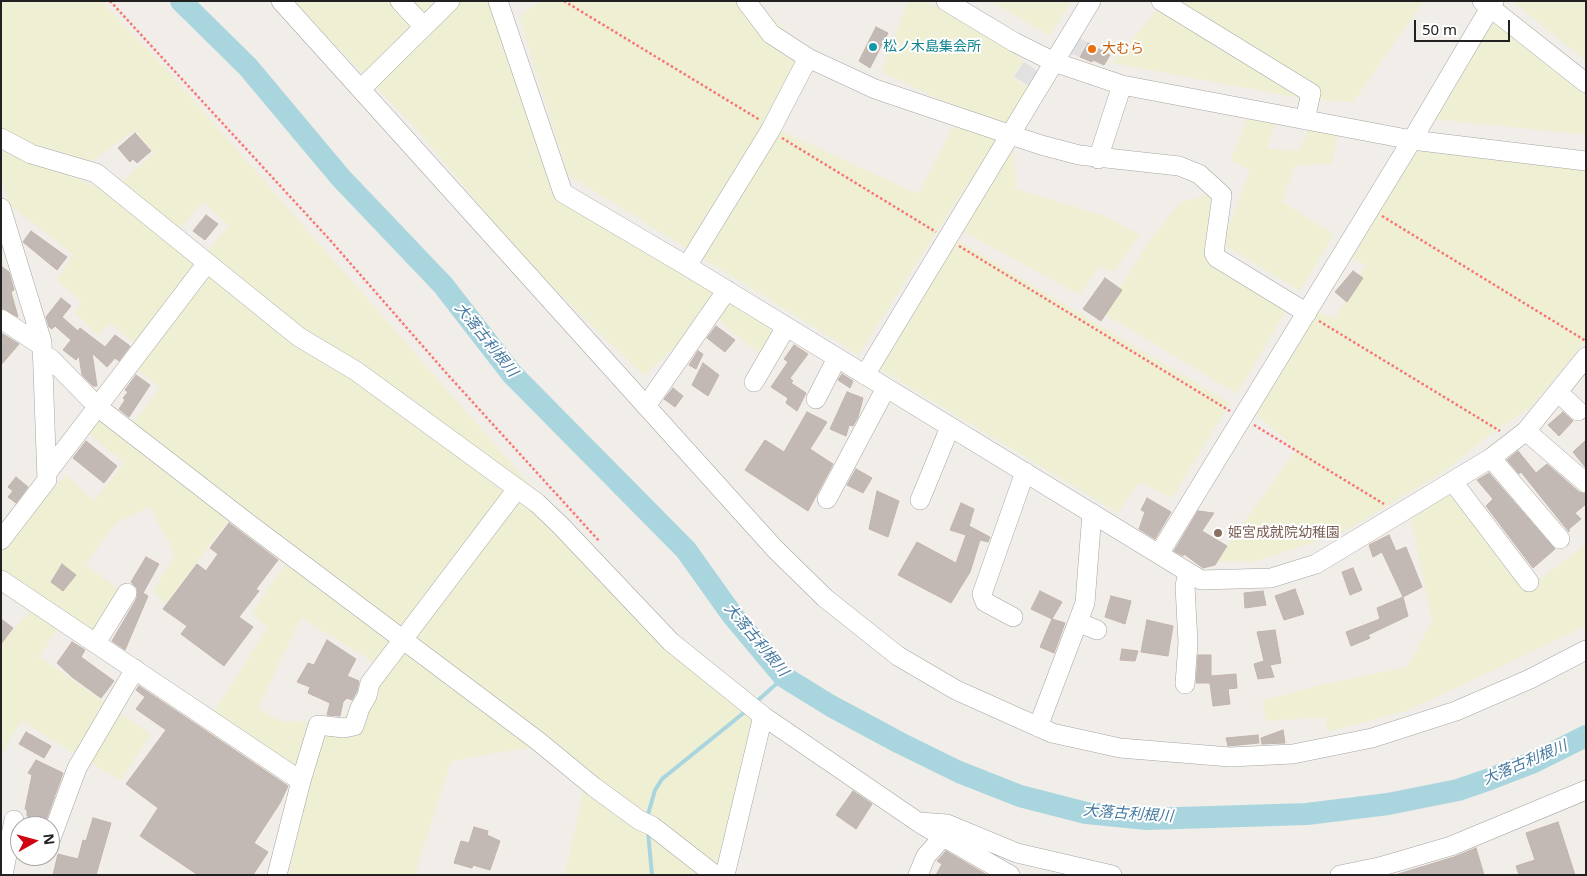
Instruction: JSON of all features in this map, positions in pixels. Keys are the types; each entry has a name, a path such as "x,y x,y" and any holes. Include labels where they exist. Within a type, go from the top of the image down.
{"street":[{"path":"281,1 775,549 825,598 898,656 956,690 1052,733 1120,748 1230,758 1293,754 1372,738 1447,714 1530,679 1586,650"},
{"path":"400,1 424,27"},
{"path":"361,89 450,1"},
{"path":"498,1 563,193 727,290 1092,512 1200,580 1270,578 1316,564 1491,458 1520,435 1586,357"},
{"path":"746,1 771,34 808,58 875,89 1041,145 1098,159 1179,166 1199,174 1222,195 1214,253 1217,258 1307,313"},
{"path":"946,1 1014,42 1054,62 1122,85 1412,140 1586,161"},
{"path":"865,375 1091,1"},
{"path":"1161,1 1311,93 1305,120"},
{"path":"1159,554 1412,140 1489,3 1586,83"},
{"path":"687,266 771,129 808,58"},
{"path":"1098,159 1122,85"},
{"path":"1,138 31,154 96,173 299,337 356,371 537,503 562,526 671,642 763,716 918,822 1010,875"},
{"path":"1,208 5,233 43,351 47,473 47,480 1,540"},
{"path":"47,473 99,408 207,263"},
{"path":"646,406 727,290"},
{"path":"1,319 43,351 99,408 249,524 538,741 594,787 639,820 652,826 715,875"},
{"path":"754,382 786,327"},
{"path":"816,399 836,358"},
{"path":"827,498 886,388"},
{"path":"1558,392 1578,412"},
{"path":"920,500 950,426"},
{"path":"1520,435 1586,483"},
{"path":"1491,458 1560,539"},
{"path":"1013,616 985,602 982,588 1025,472"},
{"path":"1453,482 1529,582"},
{"path":"277,875 301,781 318,725 344,728 354,726 360,708 367,696 370,683 516,488"},
{"path":"1038,727 1085,603 1092,512"},
{"path":"1185,684 1188,643 1185,586 1188,572"},
{"path":"1,580 301,781"},
{"path":"96,643 127,593"},
{"path":"1078,622 1097,630"},
{"path":"59,816 77,768 135,669"},
{"path":"725,875 763,716"},
{"path":"1340,875 1379,867 1451,846 1586,790"},
{"path":"918,822 948,824 1017,852 1112,875"},
{"path":"918,875 926,856 943,837"},
{"path":"3,875 10,855"}],"path":[{"path":"110,1 330,240 448,375 604,547"},
{"path":"564,1 947,239 1400,514"},
{"path":"1370,209 1586,341"},
{"path":"1307,313 1520,435"}],"green space":[{"path":"1,1 101,1 162,64 547,504 344,361 203,256 229,226 203,202 174,235 116,187 154,153 135,130 84,167 46,146 34,151 1,134"},
{"path":"293,1 495,1 553,196 773,323 763,357 710,313 644,376 521,256 419,132"},
{"path":"542,1 756,1 804,49 766,124 918,194 962,110 881,72 908,1 923,1 1004,39 1023,61 1013,78 1032,90 949,212 859,355 568,175 519,16"},
{"path":"991,1 1072,1 1050,36"},
{"path":"1165,1 1424,1 1353,102 1305,99 1112,63"},
{"path":"1512,1 1586,1 1586,61"},
{"path":"1493,10 1586,85 1586,135 1426,118"},
{"path":"1248,117 1277,119 1267,148 1298,151 1310,125 1339,129 1332,164 1295,165 1282,202 1334,234 1300,291 1222,244 1250,170 1231,160"},
{"path":"1,144 37,163 106,190 311,350 539,517 756,722 718,875 565,875 586,779 543,745 451,761 415,875 289,874 321,723 342,722 372,661 301,618 258,708 280,721 310,722 298,768 214,712 267,628 252,613 290,556 233,515 165,604 153,591 175,555 150,507 117,522 85,564 120,590 92,633 1,571 1,552 20,525 66,475 94,501 124,462 84,430 99,411 126,432 160,388 133,365 144,351 110,323 98,336 75,313 81,301 57,280 73,254 9,205 1,174"},
{"path":"1006,148 1014,152 1016,189 1102,215 1140,235 1114,272 1100,266 1080,295 955,227"},
{"path":"1416,148 1586,166 1586,340 1531,407 1484,439 1445,471 1340,534 1254,562 1216,561 1296,450 1252,410 1317,312 1335,318 1365,265 1346,256"},
{"path":"1210,194 1208,247 1292,300 1237,394 1103,313 1152,237 1180,203"},
{"path":"950,236 1230,403 1172,498 1139,482 1118,513 873,365"},
{"path":"1463,479 1484,507 1531,586 1586,544 1586,626 1409,710 1327,732 1325,717 1266,721 1262,701 1320,685 1407,667 1432,621 1408,506"},
{"path":"33,607 60,626 39,657 151,734 121,781 21,721 1,755 1,645"}],"shaded area":[{"path":"1076,36 1087,42 1079,57 1067,52"},
{"path":"1024,62 1042,74 1033,88 1014,77"}],"building":[{"name":"松ノ木島集会所","path":"876,27 888,33 870,68 859,61"},
{"name":"大むら","path":"1088,43 1110,55 1104,65 1080,57"},
{"path":"135,133 151,151 137,163 133,159 130,162 118,148"},
{"path":"206,215 218,224 205,240 193,231"},
{"path":"31,231 67,257 57,270 23,242"},
{"path":"1,266 9,272 14,290 11,292 18,317 1,308"},
{"path":"1353,271 1363,278 1347,302 1335,292"},
{"path":"1105,278 1122,290 1101,321 1083,309"},
{"path":"61,298 71,306 62,317 78,331 80,328 105,347 115,335 130,346 119,361 115,358 107,367 92,353 97,386 93,386 82,375 79,356 76,360 63,350 71,340 55,326 52,329 49,327 46,317"},
{"path":"716,326 735,340 725,352 707,338"},
{"path":"1,333 19,344 1,365"},
{"path":"794,345 808,354 790,378 793,381 791,383 806,393 797,411 786,403 788,398 771,387 788,362 784,359"},
{"path":"698,351 703,354 696,369 689,365"},
{"path":"703,363 719,375 708,396 692,385"},
{"path":"842,374 853,381 850,388 838,380"},
{"path":"136,375 150,385 129,417 119,409 125,400 123,398 128,392 125,390"},
{"path":"673,388 683,396 675,407 664,399"},
{"path":"847,392 863,398 858,417 853,426 849,425 846,436 830,429"},
{"path":"807,412 827,422 810,449 833,464 808,511 745,470 765,440 784,452"},
{"path":"1563,412 1573,421 1559,436 1548,425"},
{"path":"1586,440 1586,468 1573,452"},
{"path":"86,441 117,466 104,483 73,458"},
{"path":"1518,451 1536,473 1547,464 1579,492 1586,494 1586,504 1575,513 1581,519 1569,529 1569,532 1521,472 1519,474 1507,460"},
{"path":"856,469 872,478 863,493 847,485"},
{"path":"1489,473 1555,549 1533,568 1486,506 1493,499 1477,480"},
{"path":"16,477 28,487 16,503 8,497 13,491 8,487"},
{"path":"877,491 899,501 888,537 869,529"},
{"path":"1147,498 1171,512 1155,539 1139,529 1145,512 1141,510"},
{"path":"961,503 974,509 969,526 990,537 988,542 980,540 970,572 951,603 898,575 917,542 956,563 966,535 950,530"},
{"path":"1198,511 1214,513 1202,531 1227,546 1215,565 1203,568 1184,554 1183,556 1174,551"},
{"path":"229,523 278,560 256,589 259,591 239,617 253,627 224,666 181,634 187,626 163,609 197,564 206,571 218,554 210,548"},
{"path":"1389,535 1396,551 1406,547 1422,587 1403,597 1382,552 1373,557 1369,545"},
{"path":"146,557 159,564 143,593 148,596 125,650 112,641 137,598 137,588 131,582"},
{"path":"62,564 76,575 63,591 51,582"},
{"path":"1353,568 1362,590 1350,595 1342,572"},
{"path":"1295,589 1304,614 1284,620 1275,596"},
{"path":"1040,591 1062,602 1052,619 1031,609"},
{"path":"1263,591 1266,605 1245,608 1244,593"},
{"path":"1111,596 1131,601 1125,624 1105,617"},
{"path":"1403,597 1408,616 1368,635 1370,638 1351,646 1346,632 1380,619 1377,608"},
{"path":"1,619 13,628 1,644"},
{"path":"1052,619 1065,623 1054,653 1040,647"},
{"path":"1147,620 1173,626 1168,656 1141,652"},
{"path":"1275,630 1281,663 1270,665 1274,677 1258,679 1254,664 1264,661 1257,632"},
{"path":"327,640 356,659 347,676 359,681 357,691 352,700 347,698 343,702 340,716 327,715 330,703 308,693 310,687 297,682 308,663 314,665"},
{"path":"72,642 85,650 81,657 114,681 101,698 72,677 57,663"},
{"path":"1122,649 1138,651 1135,661 1120,660"},
{"path":"1198,655 1211,655 1211,676 1236,674 1237,688 1228,689 1230,704 1213,706 1210,683 1196,683"},
{"path":"139,686 288,786 280,803 254,843 268,852 253,875 198,875 140,836 158,808 126,784 166,730 136,709 145,697 136,690"},
{"path":"1283,730 1285,743 1262,744 1261,738"},
{"path":"26,732 51,746 44,758 19,744"},
{"path":"1258,735 1259,743 1228,746 1226,738"},
{"path":"36,760 63,773 48,816 27,816 27,810 25,809 32,775 28,773"},
{"path":"853,791 872,804 856,829 836,815"},
{"path":"93,818 111,823 96,875 53,875 55,866 60,866 60,854 78,859 83,840 86,841"},
{"path":"1558,822 1575,875 1519,875 1516,866 1535,860 1526,833"},
{"path":"474,827 488,831 487,835 500,841 490,870 473,865 472,868 454,863 461,841 469,843"},
{"path":"1476,848 1484,875 1395,875 1454,857"},
{"path":"946,851 987,875 936,875 942,864 937,861"}],"waterway":[{"name":"大落古利根川","path":"181,1 248,67 341,178 443,285 512,374 686,550 733,616 784,677 831,706 900,743 959,772 1020,796 1086,813 1147,819 1307,814 1388,804 1458,790 1534,762 1586,736"},
{"path":"755,703 784,677"},
{"path":"647,818 655,790 662,779 746,711"},
{"path":"648,832 652,875"}],"place":[{"name":"松ノ木島集会所","path":"873,47"},
{"name":"大むら","path":"1092,49"},
{"name":"姫宮成就院幼稚園","path":"1218,533"}]}
